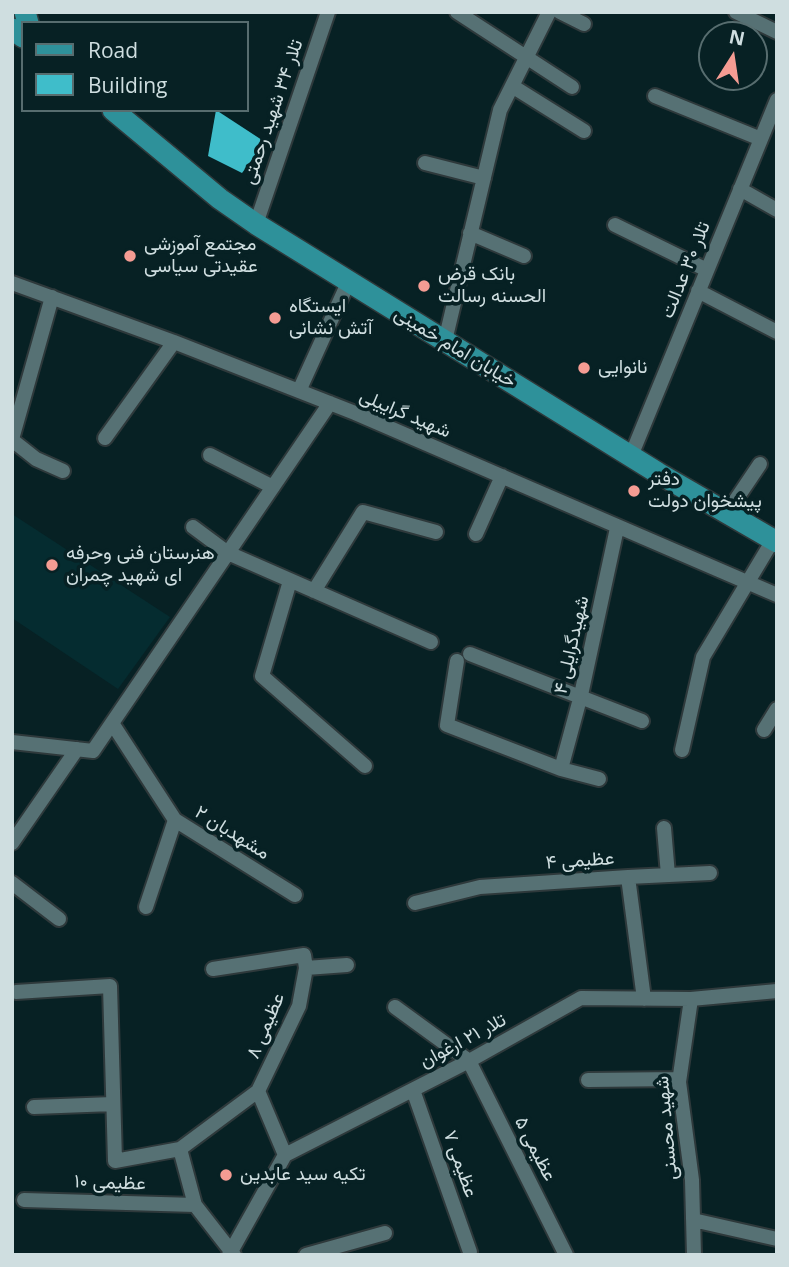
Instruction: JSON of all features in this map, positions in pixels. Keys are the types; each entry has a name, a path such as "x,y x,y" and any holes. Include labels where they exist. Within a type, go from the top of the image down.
{"main road":[{"name":"خیابان امام خمینی","path":"115,112 220,199 256,224 631,456 775,541"}],"street":[{"name":"تلار ۳۴ شهید رحمتی","path":"256,224 328,12"},
{"path":"457,12 572,87"},
{"path":"445,341 500,110 549,12"},
{"path":"560,12 584,24"},
{"path":"736,12 777,33"},
{"path":"512,86 584,131"},
{"path":"656,96 761,139"},
{"name":"تلار ۳۰ عدالت","path":"631,456 777,100"},
{"path":"425,163 484,178"},
{"path":"740,189 777,210"},
{"path":"615,226 707,270"},
{"path":"470,233 524,256"},
{"path":"299,391 348,283"},
{"name":"شهید گراییلی","path":"12,284 174,342 330,403 777,595"},
{"path":"698,291 777,332"},
{"path":"52,297 12,439 36,459 63,471"},
{"path":"105,438 174,342"},
{"path":"12,742 93,751 330,403"},
{"path":"210,455 273,486"},
{"path":"727,513 760,464"},
{"path":"476,534 502,477"},
{"path":"314,592 363,512 436,532"},
{"path":"193,527 228,553 431,642"},
{"name":"شهیدگرایلی ۴","path":"561,769 617,528"},
{"path":"682,750 703,657 775,541"},
{"path":"290,581 262,676 365,766"},
{"path":"599,779 561,769 447,725 463,658 580,695 642,721"},
{"path":"764,730 777,709"},
{"name":"مشهدبان ۲","path":"112,723 175,820 295,895"},
{"path":"12,842 77,749"},
{"path":"146,907 175,820"},
{"path":"664,828 668,875"},
{"path":"628,877 710,873"},
{"name":"عظیمی ۴","path":"415,903 480,887 628,877 644,999"},
{"path":"12,883 59,919"},
{"path":"305,955 346,965"},
{"name":"عظیمی ۸","path":"213,970 305,955 299,1006 258,1091"},
{"path":"16,992 110,986 115,1161 180,1149 258,1091 285,1155 231,1254 195,1205 180,1149"},
{"name":"تلار ۲۱ ارغوان","path":"285,1155 469,1061 581,998 691,999 777,990"},
{"name":"شهید محسنی","path":"691,999 679,1079 692,1180 694,1255"},
{"path":"395,1007 469,1061"},
{"name":"عظیمی ۵","path":"469,1061 566,1255"},
{"path":"587,1080 679,1079"},
{"name":"عظیمی ۷","path":"413,1090 470,1252"},
{"path":"34,1107 113,1104"},
{"name":"عظیمی ۱۰","path":"24,1200 195,1205"},
{"path":"693,1220 777,1240"},
{"path":"306,1255 385,1233"}],"shaded area":[{"name":"هنرستان فنی وحرفه ای شهید چمران","path":"12,514 170,617 118,689 12,618"}],"building":[{"path":"216,112 265,142 242,173 208,156"}],"place":[{"name":"مجتمع آموزشی عقیدتی سیاسی","path":"130,256"},
{"name":"بانک قرض الحسنه رسالت","path":"424,286"},
{"name":"ایستگاه آتش نشانی","path":"275,318"},
{"name":"نانوایی","path":"584,368"},
{"name":"دفتر پیشخوان دولت","path":"634,491"},
{"name":"هنرستان فنی وحرفه ای شهید چمران","path":"52,565"},
{"name":"تکیه سید عابدین","path":"226,1175"}]}
